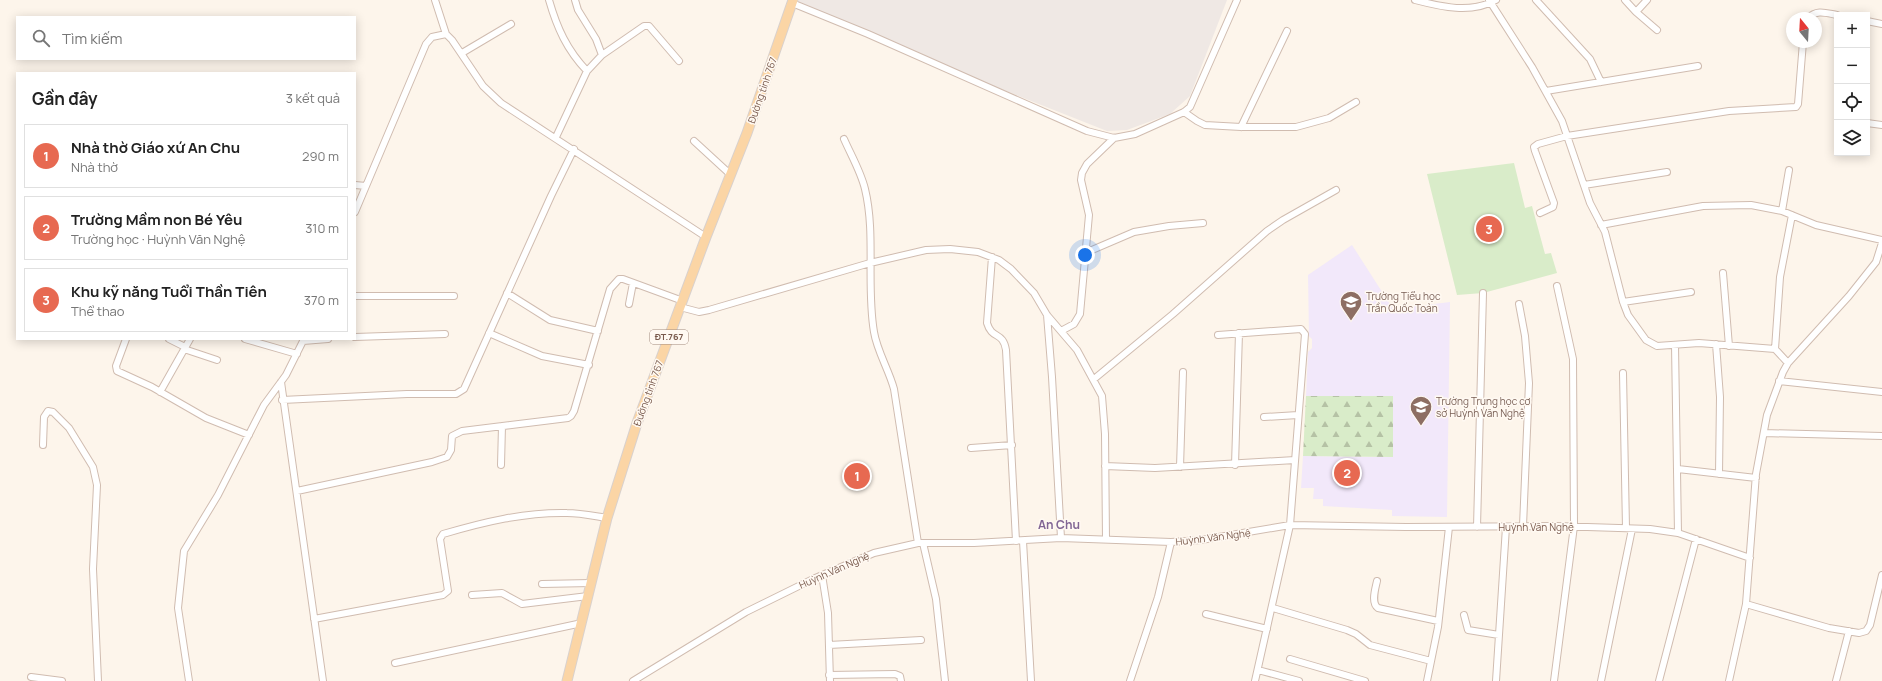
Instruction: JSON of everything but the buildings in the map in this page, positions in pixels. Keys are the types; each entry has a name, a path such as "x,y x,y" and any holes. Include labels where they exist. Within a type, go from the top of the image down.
{"main road":[{"name":"Đường tỉnh 767","path":"567,681 607,518 637,423 706,237 731,175 792,2"}],"street":[{"path":"435,0 446,34 462,53 483,86 501,103 556,137 706,237"},
{"path":"549,0 558,29 566,44 587,71"},
{"path":"575,0 578,10 596,39 602,55"},
{"path":"792,2 1087,131 1114,138 1135,134 1184,112 1190,107 1195,99 1237,0"},
{"path":"1415,0 1456,8 1474,8 1492,1 1546,90 1559,115 1584,185 1609,245 1623,302 1628,315 1646,340 1657,346 1699,343 1775,348"},
{"path":"1536,0 1590,59 1601,82"},
{"path":"1625,0 1656,30"},
{"path":"1636,12 1647,0"},
{"path":"1822,12 1834,14"},
{"path":"1870,22 1882,24"},
{"path":"462,53 511,24"},
{"path":"556,137 587,71 602,55 647,25 679,61"},
{"path":"1241,127 1287,31"},
{"path":"356,210 426,44 432,37 446,34"},
{"path":"1540,213 1553,207 1554,203 1534,147 1538,144 1567,136 1729,111 1796,107 1798,104 1803,48"},
{"path":"1546,90 1698,66"},
{"path":"1184,112 1197,122 1205,125 1241,127 1299,127 1333,117 1356,102"},
{"path":"1870,123 1882,125"},
{"path":"1061,331 1074,324 1080,314 1089,215 1081,180 1082,173 1087,164 1114,138"},
{"path":"844,139 866,190 869,210 870,264 874,331 877,346 888,370 894,389 920,543 936,599 945,681"},
{"path":"694,141 731,175"},
{"path":"282,400 407,394 456,394 464,389 469,381 507,293 574,149"},
{"path":"1782,211 1788,170"},
{"path":"1584,185 1667,172"},
{"path":"356,185 366,186"},
{"path":"1094,379 1173,314 1267,231 1283,220 1336,190"},
{"path":"1601,225 1685,209 1721,205 1751,204 1782,211 1816,225 1882,242 1876,262 1849,296 1788,363 1767,415 1756,478 1746,604 1729,681"},
{"path":"1788,363 1775,348 1780,276 1792,215"},
{"path":"1085,253 1134,232 1169,226 1203,223"},
{"path":"297,491 432,462 447,457 451,450 452,436 456,433 568,418 571,416 589,365 610,289 619,279 633,283 699,312 870,264 926,250 950,249 978,252 992,257 1011,269 1034,293 1047,315 1077,350 1094,379 1103,401 1106,538"},
{"path":"992,257 988,323 989,329 993,335 1002,337 1004,341 1012,445 1016,541"},
{"path":"1723,273 1729,346"},
{"path":"629,304 633,283"},
{"path":"1554,681 1574,526 1573,359 1557,286"},
{"path":"1623,302 1691,292"},
{"path":"507,293 550,320 598,331"},
{"path":"1477,527 1483,293"},
{"path":"356,296 454,296"},
{"path":"1518,304 1525,336 1529,383 1523,526"},
{"path":"1047,315 1061,538"},
{"path":"1218,335 1301,329 1304,331 1290,526 1273,608 1255,681"},
{"path":"489,333 542,356 589,365"},
{"path":"1235,465 1239,333"},
{"path":"356,337 445,334"},
{"path":"126,340 116,369 206,418 249,436"},
{"path":"171,340 185,348 217,360"},
{"path":"160,392 189,340"},
{"path":"248,340 297,354"},
{"path":"189,681 178,608 184,551 218,494 264,405 281,382 304,340"},
{"path":"1716,344 1720,397 1718,474"},
{"path":"1675,345 1678,533"},
{"path":"1180,467 1183,372"},
{"path":"1601,681 1629,528 1623,373"},
{"path":"1780,381 1882,392"},
{"path":"281,382 282,400 297,491 323,681"},
{"path":"43,445 44,417 48,411 53,412 69,428 93,467 98,485 93,569 98,681"},
{"path":"1264,417 1298,415"},
{"path":"500,465 502,426"},
{"path":"1764,433 1882,436"},
{"path":"971,448 1012,445"},
{"path":"1105,466 1154,468 1235,465 1295,460"},
{"path":"1678,469 1756,478"},
{"path":"314,619 444,595 448,591 440,539 443,534 508,517 536,514 568,513 607,518"},
{"name":"Huỳnh Văn Nghệ","path":"633,681 746,612 822,574 874,553 920,543 1023,541 1061,538 1106,538 1171,542 1201,540 1290,526 1574,526 1629,528 1678,533 1750,558"},
{"path":"1427,681 1438,621 1449,527"},
{"path":"1496,681 1506,527"},
{"path":"1658,681 1696,539"},
{"path":"1023,541 1031,681"},
{"path":"1130,681 1158,597 1171,542"},
{"path":"822,574 828,613 830,678 896,674 900,676 901,681"},
{"path":"1746,604 1829,628 1859,633 1866,631 1870,625 1882,575"},
{"path":"1377,581 1374,601 1375,606 1378,608 1438,621"},
{"path":"542,584 591,583"},
{"path":"472,595 502,593 522,604 588,596"},
{"path":"1273,608 1347,630 1370,645 1431,661"},
{"path":"1206,614 1268,629"},
{"path":"1464,615 1468,630 1499,635"},
{"path":"395,663 582,623"},
{"path":"1836,681 1849,631"},
{"path":"829,645 921,640"},
{"path":"1290,659 1365,681"},
{"path":"1258,670 1299,681"},
{"path":"31,677 62,681"}],"shaded area":[{"path":"799,0 1227,0 1190,96 1170,114 1127,130 1107,131 796,8"},
{"path":"1352,245 1393,309 1450,302 1447,517 1392,516 1392,510 1323,506 1323,499 1313,499 1314,488 1301,488 1303,456 1392,457 1393,396 1306,396 1308,352 1312,348 1312,339 1309,336 1308,275"}],"green space":[{"path":"1514,163 1525,208 1532,206 1545,254 1551,253 1557,273 1483,293 1457,295 1427,174"},
{"path":"1306,396 1393,396 1393,457 1303,456"}],"place":[{"name":"Khu kỹ năng Tuổi Thần Tiên","path":"1489,229"},
{"name":"Trường Tiểu học Trần Quốc Toản","path":"1351,322"},
{"name":"Trường Trung học cơ sở Huỳnh Văn Nghệ","path":"1421,426"},
{"name":"Trường Mầm non Bé Yêu","path":"1347,473"},
{"name":"Nhà thờ Giáo xứ An Chu","path":"857,476"}],"district":[{"name":"An Chu","path":"1059,525"}]}
